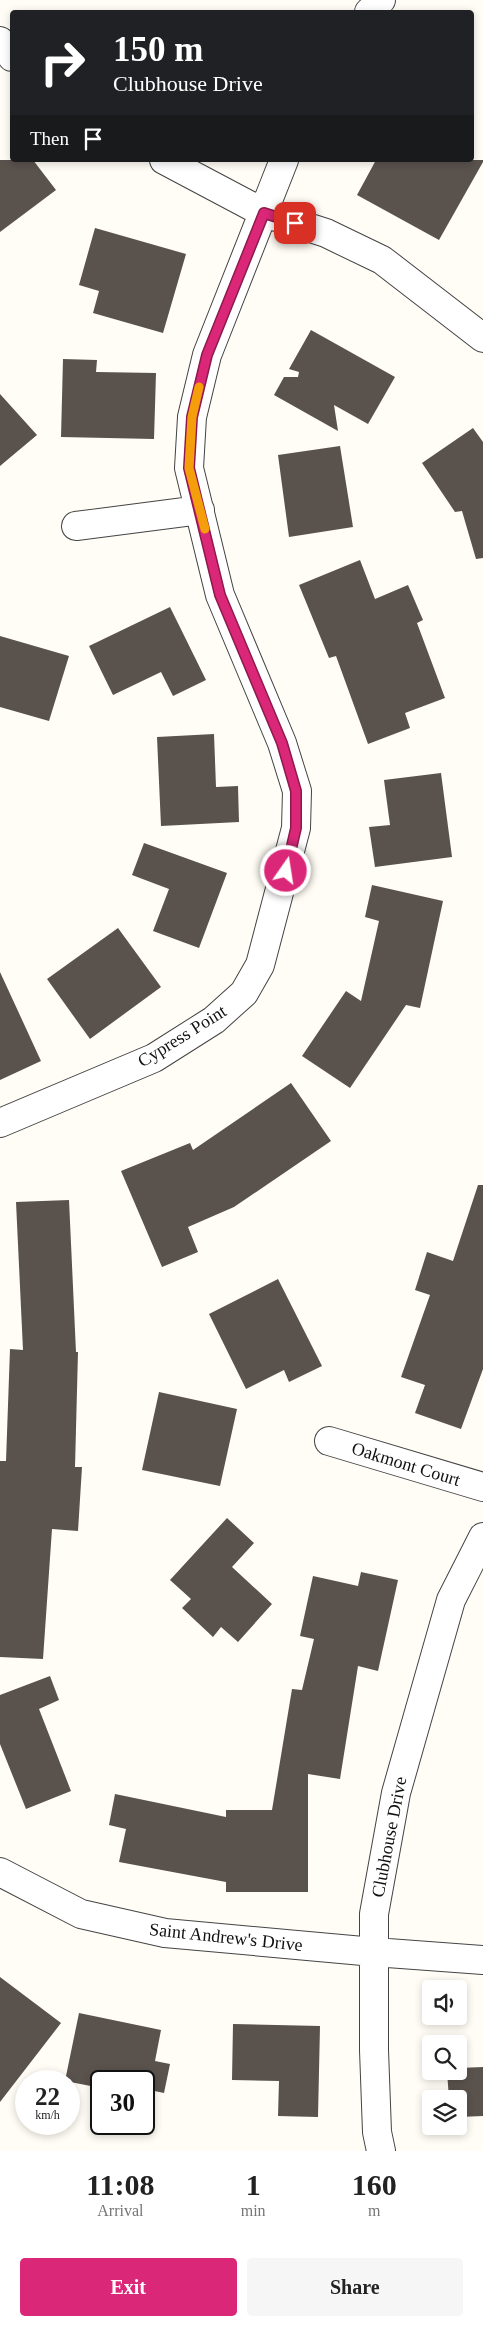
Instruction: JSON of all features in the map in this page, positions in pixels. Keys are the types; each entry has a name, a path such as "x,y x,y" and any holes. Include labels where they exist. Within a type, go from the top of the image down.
{"street":[{"path":"371,10 381,0"},
{"path":"0,41 10,55"},
{"path":"168,162 264,213 326,232 382,260 483,338"},
{"name":"Cypress Point","path":"0,1123 154,1058 214,1020 244,993 260,965 296,828 296,791 282,743 220,595 189,468 192,417 207,355 283,162"},
{"path":"76,526 200,510"},
{"name":"Oakmont Court","path":"329,1441 483,1487"},
{"name":"Clubhouse Drive","path":"381,2151 377,2132 374,2050 374,1914 396,1793 451,1600 483,1537"},
{"name":"Saint Andrew's Drive","path":"0,1872 81,1914 165,1933 483,1960"}],"building":[{"path":"0,160 35,162 56,190 0,232"},
{"path":"474,160 483,160 439,240 357,195 375,162 474,162"},
{"path":"95,228 186,254 163,333 93,313 99,291 79,285"},
{"path":"311,330 395,377 368,424 334,405 338,431 274,395 284,377 298,377 299,372 289,369"},
{"path":"63,359 97,360 96,372 156,373 154,439 61,437"},
{"path":"0,394 37,435 0,466"},
{"path":"473,428 483,442 483,558 476,559 462,511 455,512 422,463"},
{"path":"340,446 353,527 289,537 278,455"},
{"path":"360,560 375,599 408,585 423,620 417,623 445,698 405,713 410,728 368,744 336,656 329,658 299,585"},
{"path":"170,607 206,680 173,696 161,672 113,695 89,646"},
{"path":"0,636 69,656 49,721 0,707"},
{"path":"214,734 216,787 238,786 239,822 161,826 157,737"},
{"path":"441,773 452,857 375,867 369,827 390,825 384,780"},
{"path":"144,843 227,873 199,948 153,931 169,889 132,875"},
{"path":"372,885 443,901 420,1008 406,1005 350,1088 302,1056 346,991 361,1001 379,921 365,917"},
{"path":"118,928 161,987 90,1039 47,979"},
{"path":"0,972 41,1061 0,1080"},
{"path":"291,1083 331,1141 234,1207 188,1227 198,1252 162,1267 121,1171 190,1143 193,1150"},
{"path":"478,1185 483,1185 483,1369 461,1429 415,1413 425,1385 401,1377 430,1295 415,1290 427,1252 453,1261"},
{"path":"69,1200 76,1352 78,1352 75,1467 82,1467 78,1531 52,1529 43,1659 0,1657 0,1461 6,1461 10,1349 23,1350 16,1202"},
{"path":"278,1279 322,1366 289,1382 284,1370 246,1389 209,1314"},
{"path":"159,1392 237,1409 220,1486 142,1470"},
{"path":"227,1518 254,1543 232,1567 272,1604 238,1642 221,1627 213,1637 182,1608 191,1599 170,1580"},
{"path":"361,1572 398,1580 378,1671 358,1666 340,1779 308,1774 308,1892 226,1892 226,1882 119,1862 126,1829 109,1825 115,1794 226,1817 226,1810 272,1810 292,1689 302,1690 314,1639 300,1636 313,1576 358,1586"},
{"path":"50,1676 59,1700 39,1709 71,1791 26,1809 0,1744 0,1695"},
{"path":"0,1977 61,2023 25,2070 15,2070 15,2083 0,2102"},
{"path":"79,2013 161,2030 155,2061 170,2064 164,2093 155,2091 155,2070 90,2070 90,2086 80,2084 80,2070 67,2070"},
{"path":"233,2024 320,2026 318,2117 278,2116 279,2081 232,2080"},
{"path":"483,2067 483,2116 467,2117 467,2090 448,2090 448,2080 467,2080 467,2068"}],"slow traffic":[{"path":"199,387 192,417 189,468 205,529"}],"route":[{"path":"286,871 296,828 296,791 282,743 220,595 189,468 192,417 207,355 264,213 295,223"}]}
